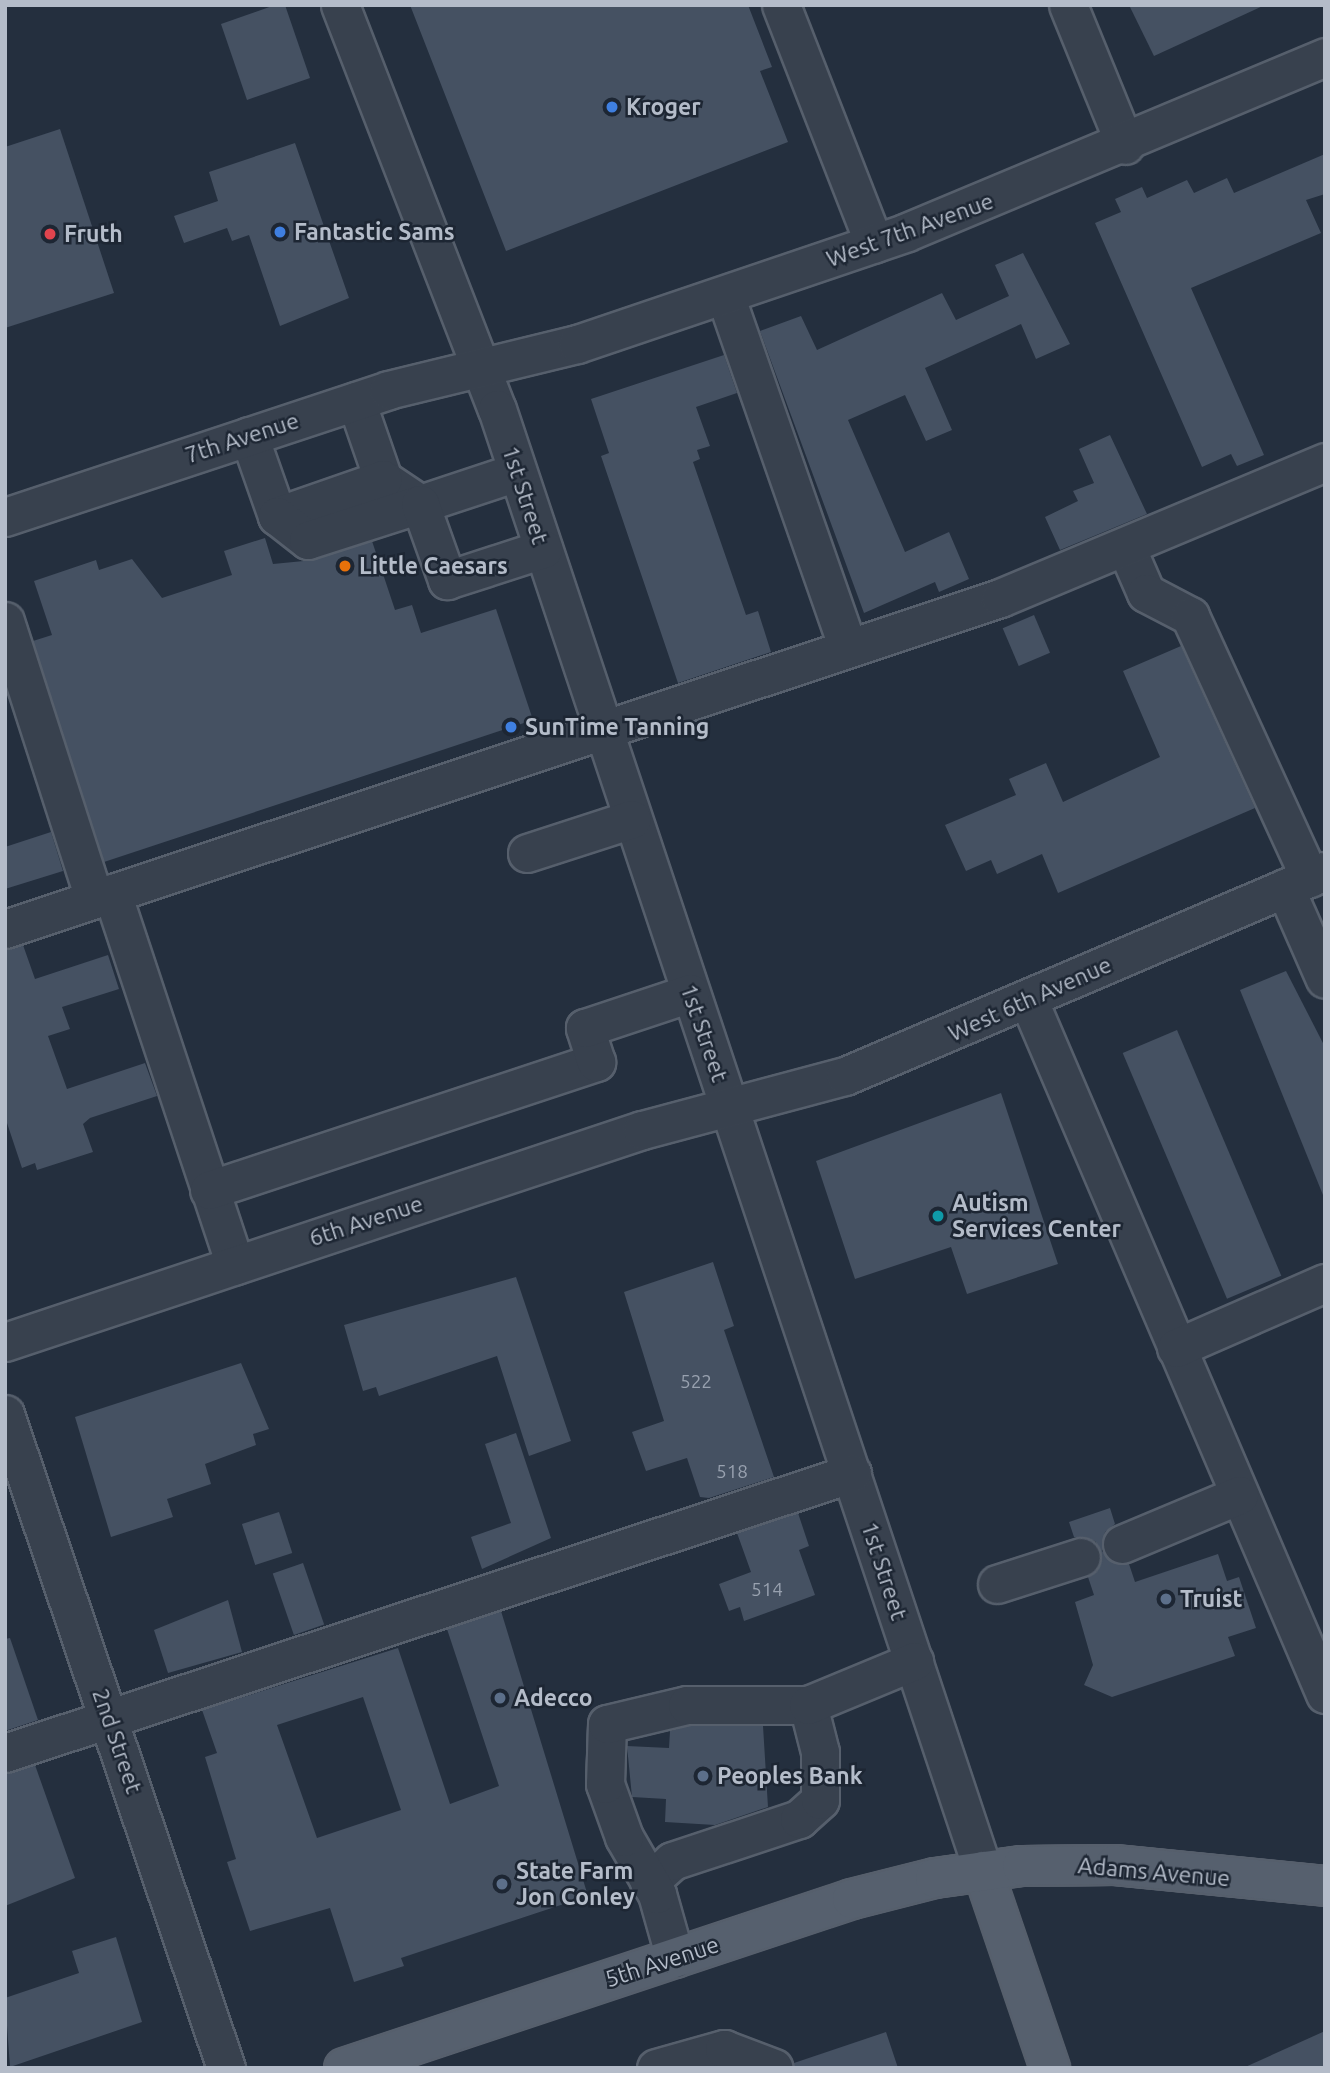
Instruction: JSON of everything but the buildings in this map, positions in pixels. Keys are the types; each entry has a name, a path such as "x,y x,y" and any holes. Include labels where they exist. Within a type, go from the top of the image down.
{"main road":[{"name":"Adams Avenue","path":"983,1871 1115,1864 1325,1886"},
{"name":"5th Avenue","path":"344,2068 852,1899 983,1871"},
{"name":"1st Street","path":"983,1871 1050,2068"}],"street":[{"name":"1st Street","path":"340,5 482,368 983,1871"},
{"path":"781,5 874,244"},
{"path":"1068,5 1125,145"},
{"name":"West 7th Avenue","path":"482,368 725,295 874,244 1125,145 1325,57"},
{"path":"725,295 848,648"},
{"name":"7th Avenue","path":"5,517 356,401 482,368"},
{"path":"356,401 383,480 420,504 447,580 543,549"},
{"path":"249,436 277,516 308,540 517,472"},
{"path":"5,929 848,648 1126,547 1325,462"},
{"path":"277,516 383,480"},
{"path":"1126,547 1146,593 1190,616 1307,879 1325,979"},
{"path":"5,621 235,1265"},
{"path":"527,853 632,819"},
{"name":"West 6th Avenue","path":"729,1108 890,1060 1307,879"},
{"path":"209,1190 596,1062 585,1028 690,993"},
{"path":"1028,999 1325,1694"},
{"name":"6th Avenue","path":"5,1342 642,1130 729,1108"},
{"path":"1176,1348 1325,1283"},
{"name":"2nd Street","path":"5,1414 226,2068"},
{"path":"5,1753 852,1473"},
{"path":"1122,1544 1239,1495"},
{"path":"997,1584 1081,1557"},
{"path":"676,1958 661,1872 624,1837 605,1784 607,1724 687,1705 808,1705 914,1661"},
{"path":"661,1872 799,1819 820,1800 820,1752 808,1705"},
{"path":"656,2068 724,2049 774,2068"}],"place":[{"name":"Kroger","path":"612,107"},
{"name":"Fantastic Sams","path":"280,232"},
{"name":"Fruth","path":"50,234"},
{"name":"Little Caesars","path":"345,566"},
{"name":"SunTime Tanning","path":"511,727"},
{"name":"Autism Services Center","path":"938,1216"},
{"name":"Truist","path":"1166,1599"},
{"name":"Adecco","path":"500,1698"},
{"name":"Peoples Bank","path":"703,1776"},
{"name":"State Farm Jon Conley","path":"502,1884"}]}
